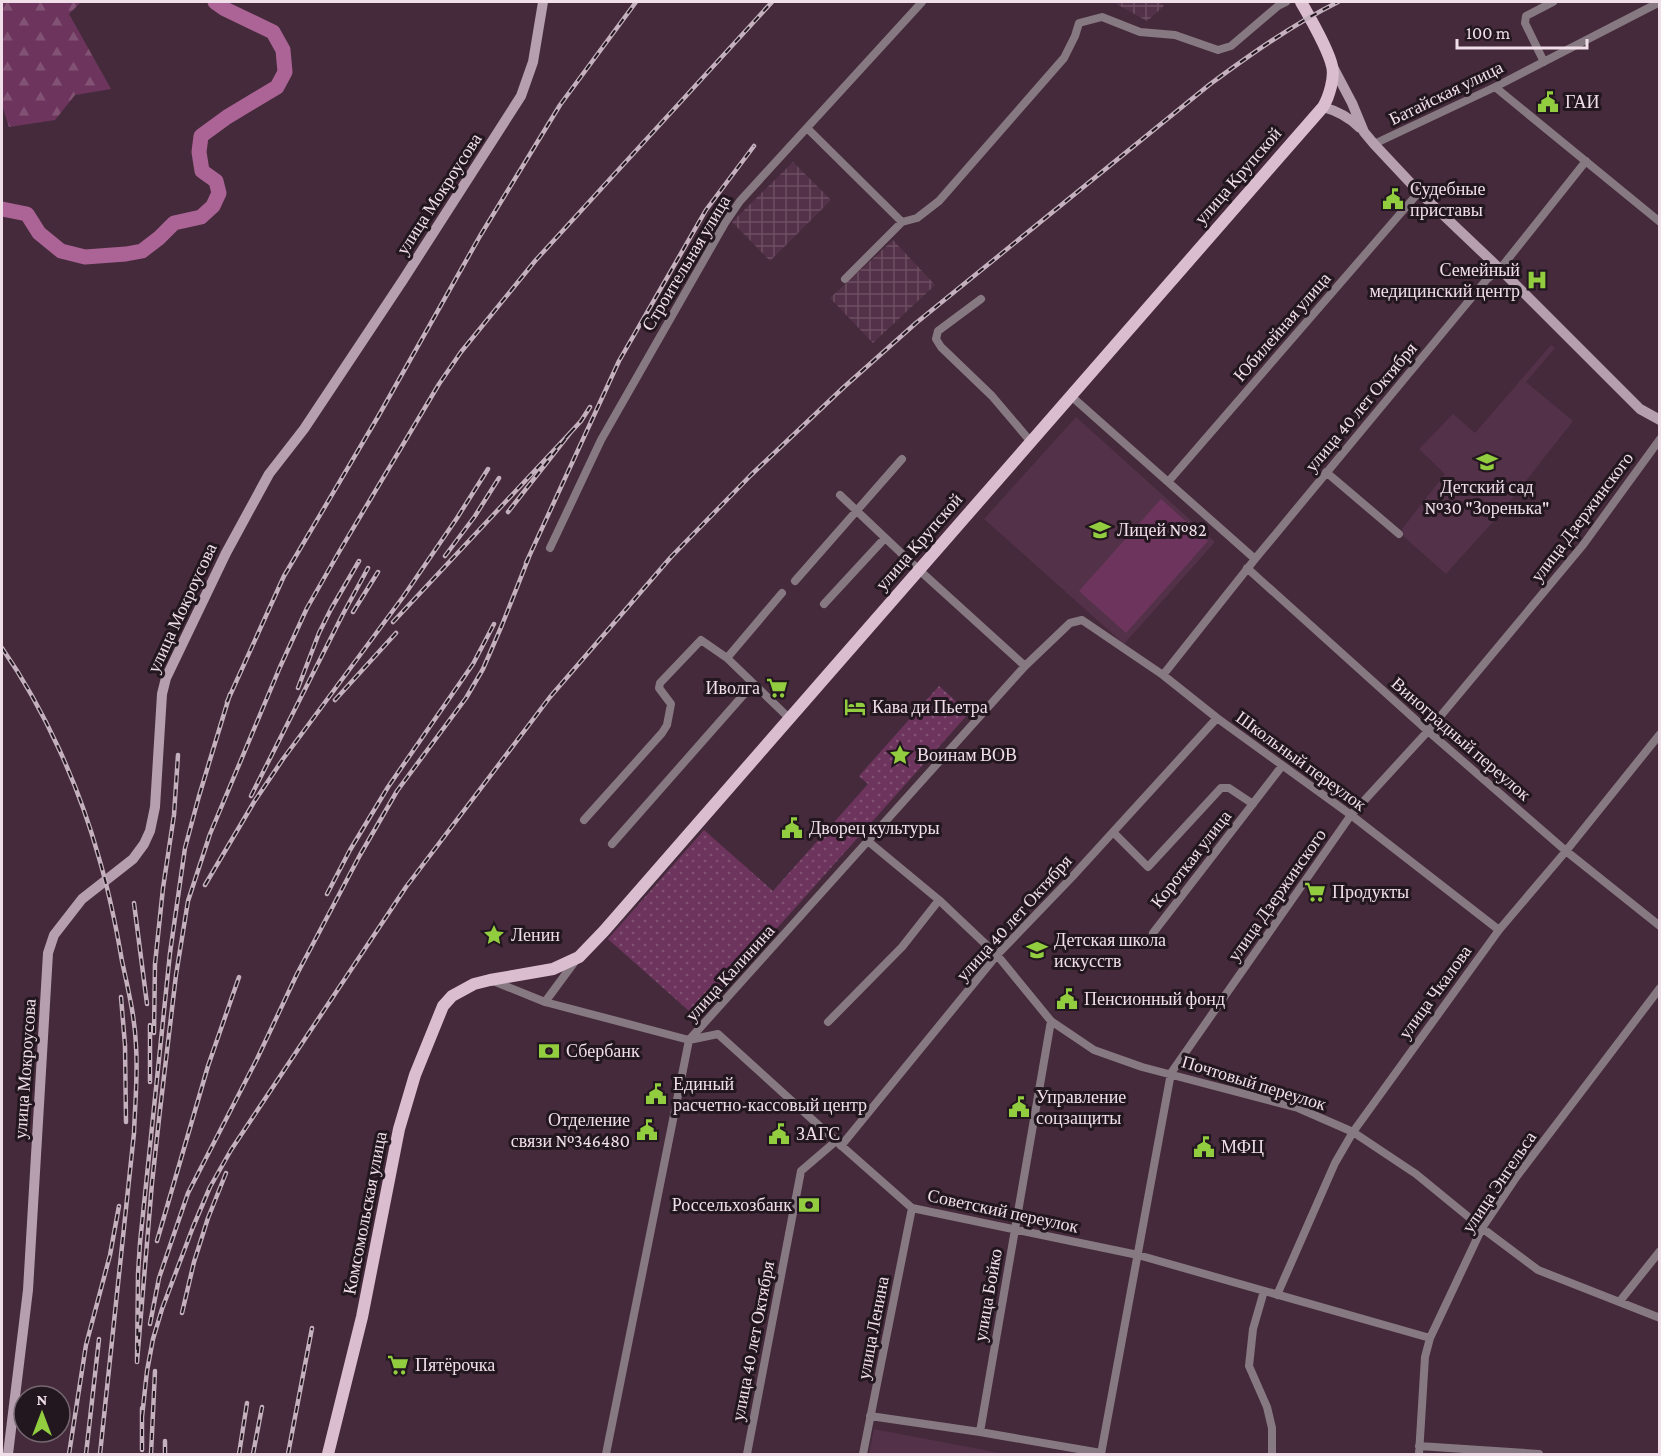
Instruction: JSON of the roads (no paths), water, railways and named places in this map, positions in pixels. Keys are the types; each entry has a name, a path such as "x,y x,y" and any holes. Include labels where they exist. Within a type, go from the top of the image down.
{"main road":[{"path":"1300,2 1333,68"},
{"name":"улица Крупской","path":"462,990 490,980 553,969 579,957 604,931 1323,107 1329,96 1333,68"},
{"name":"Комсомольская улица","path":"328,1455 362,1317 399,1129 415,1075 443,1006 452,996 462,990"}],"street":[{"name":"улица Мокроусова","path":"8,1455 28,1290 48,953 54,935 82,900 133,859 144,844 150,831 155,807 160,717 166,678 226,553 270,474 304,429 397,290 521,96 533,62 543,2"},
{"name":"Строительная улица","path":"550,548 601,440 725,223 740,201 922,2"},
{"path":"845,279 902,222 917,218 939,201 1064,58 1079,23 1102,17 1140,32 1175,35 1218,50 1231,46 1278,6 1286,2"},
{"path":"1544,62 1525,23 1526,16 1553,2"},
{"name":"Батайская улица","path":"1374,144 1495,87 1659,2"},
{"path":"1333,68 1352,103 1364,132"},
{"path":"1495,87 1659,222"},
{"path":"1323,107 1337,111 1352,120 1419,192 1500,269 1640,409 1659,420"},
{"path":"807,128 902,222"},
{"name":"улица 40 лет Октября","path":"1163,675 1326,472 1486,279 1500,269 1586,161"},
{"name":"Юбилейная улица","path":"1168,482 1419,192"},
{"path":"981,300 938,332 936,339 955,361 992,396 1031,442"},
{"path":"1071,396 1255,559"},
{"name":"улица Дзержинского","path":"1101,1454 1171,1074 1351,815 1428,731 1583,545 1659,439"},
{"path":"795,581 902,459"},
{"path":"1326,472 1399,534"},
{"path":"840,495 1025,666"},
{"path":"825,604 885,538"},
{"name":"Виноградный переулок","path":"1247,568 1428,731 1566,851 1659,926"},
{"path":"727,658 782,594"},
{"name":"Школьный переулок","path":"1082,620 1163,675 1217,718 1351,815 1499,930"},
{"name":"улица Калинина","path":"606,1455 689,1041 1025,666 1070,623 1082,620"},
{"path":"584,820 663,733 667,725 670,704 659,688 660,683 701,640 727,658 789,718"},
{"path":"612,844 753,684"},
{"name":"улица 40 лет Октября","path":"747,1455 801,1171 838,1143 997,955 1217,718"},
{"name":"улица Чкалова","path":"1277,1295 1335,1163 1353,1132 1499,930 1566,851 1659,734"},
{"name":"Короткая улица","path":"1153,933 1282,766"},
{"name":"Короткая улица","path":"1113,832 1148,867 1221,788 1229,788 1253,804"},
{"name":"Почтовый переулок","path":"869,842 939,900 997,955 1051,1021 1094,1050 1142,1067 1298,1108 1353,1132 1416,1174 1538,1270 1659,1318"},
{"path":"828,1022 902,947 939,900"},
{"path":"545,1002 579,957"},
{"name":"Советский переулок","path":"490,980 545,1002 689,1041 718,1034 912,1208 1138,1255 1430,1338"},
{"name":"улица Энгельса","path":"1419,1450 1425,1358 1430,1338 1482,1228 1517,1176 1659,988"},
{"name":"улица Бойко","path":"980,1432 1051,1021"},
{"name":"улица Ленина","path":"863,1455 912,1208"},
{"path":"1620,1301 1659,1251"},
{"path":"1264,1292 1253,1329 1249,1366 1267,1407 1272,1428 1272,1455"},
{"path":"870,1416 980,1432 1101,1454"},
{"path":"1419,1450 1539,1455"}],"waterway":[{"path":"2,209 27,214 39,233 61,251 85,257 142,251 174,223 201,217 213,206 219,193 216,181 202,171 199,152 201,136 227,117 277,87 285,72 283,50 273,32 215,2"}],"railway":[{"path":"227,702 284,576 379,415 480,236 560,105 636,2"},
{"path":"230,694 185,848 170,953 140,1243 137,1362 160,1110 176,975 188,901 210,834 307,608 439,384 461,352 535,261 772,2"},
{"path":"142,1417 153,1339 162,1309 210,1187 231,1150 406,887 550,697 671,557 751,475 916,323 1209,85 1272,40 1338,2"},
{"path":"526,563 619,361 706,210 754,146"},
{"path":"570,433 590,407"},
{"path":"393,622 570,433 508,512"},
{"path":"205,885 254,802 283,759 403,597 488,469"},
{"path":"445,556 475,516 499,478"},
{"path":"150,1324 159,1278 188,1193 257,1059 297,974 360,855 397,791 466,698 483,669 529,557"},
{"path":"298,688 319,633 359,561"},
{"path":"251,796 368,568"},
{"path":"353,612 378,572"},
{"path":"327,894 350,850 388,787 473,664 494,624"},
{"path":"335,700 396,633"},
{"path":"2,648 18,672 59,749 91,831 109,896 134,1024 137,1068 134,1133 100,1454"},
{"path":"154,1033 155,964 174,815 178,755"},
{"path":"134,903 147,1004"},
{"path":"157,1241 208,1066 239,977"},
{"path":"121,997 125,1045 126,1122"},
{"path":"150,1025 150,1082"},
{"path":"182,1313 194,1262 226,1173"},
{"path":"69,1454 86,1345 110,1255 119,1206"},
{"path":"288,1454 312,1328"},
{"path":"86,1454 99,1339"},
{"path":"151,1454 155,1371"},
{"path":"239,1454 247,1403"},
{"path":"253,1454 262,1407"},
{"path":"142,1408 142,1450"},
{"path":"165,1441 165,1454"}],"place":[{"name":"ГАИ","path":"1548,102"},
{"name":"Судебные приставы","path":"1393,199"},
{"name":"Семейный медицинский центр","path":"1537,280"},
{"name":"Детский сад №30 \"Зоренька\"","path":"1487,462"},
{"name":"Лицей №82","path":"1100,530"},
{"name":"Иволга","path":"777,688"},
{"name":"Кава ди Пьетра","path":"855,707"},
{"name":"Воинам ВОВ","path":"900,755"},
{"name":"Дворец культуры","path":"792,828"},
{"name":"Продукты","path":"1315,892"},
{"name":"Ленин","path":"494,935"},
{"name":"Детская школа искусств","path":"1037,950"},
{"name":"Пенсионный фонд","path":"1067,999"},
{"name":"Сбербанк","path":"549,1051"},
{"name":"Единый расчетно-кассовый центр","path":"656,1094"},
{"name":"Управление соцзащиты","path":"1019,1107"},
{"name":"Отделение связи №346480","path":"647,1130"},
{"name":"ЗАГС","path":"779,1134"},
{"name":"МФЦ","path":"1204,1147"},
{"name":"Россельхозбанк","path":"809,1205"},
{"name":"Пятёрочка","path":"398,1365"}]}
